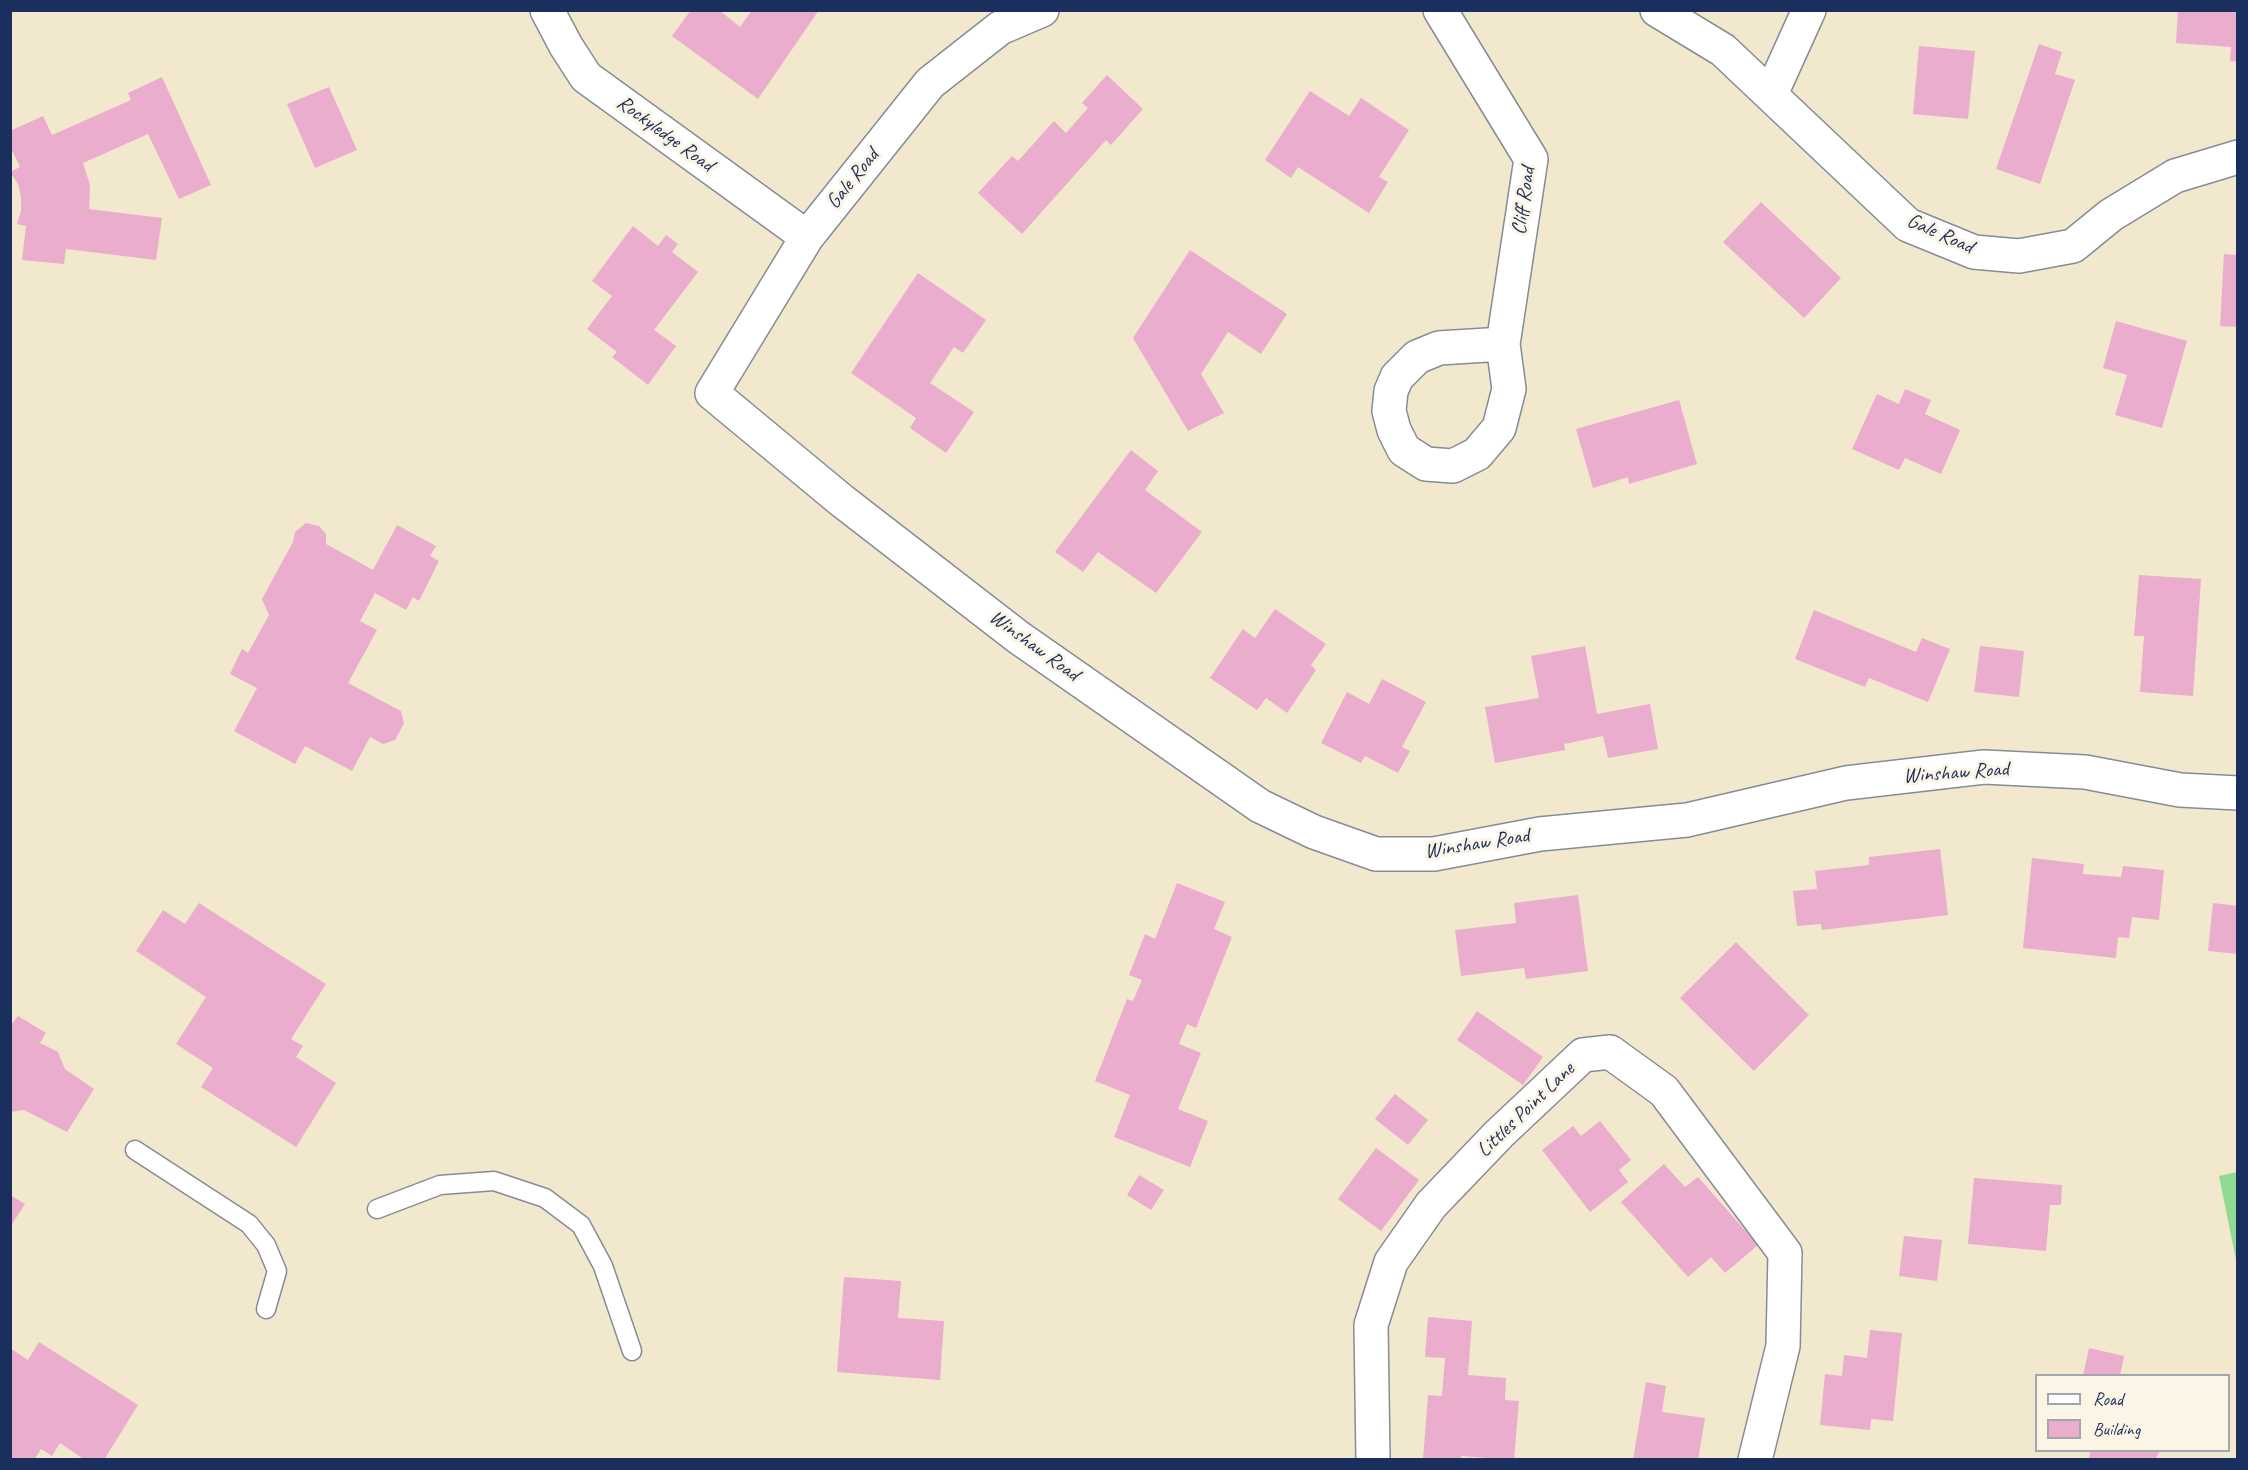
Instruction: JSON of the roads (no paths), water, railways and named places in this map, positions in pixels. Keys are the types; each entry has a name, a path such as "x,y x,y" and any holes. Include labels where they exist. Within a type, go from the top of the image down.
{"street":[{"name":"Rockyledge Road","path":"547,10 586,77 807,237"},
{"name":"Gale Road","path":"712,393 807,237 930,83 1000,28 1042,10"},
{"name":"Cliff Road","path":"1440,10 1531,159 1503,344"},
{"name":"Gale Road","path":"1657,10 1723,50 1908,225 1974,252 2019,256 2073,246 2112,215 2175,176 2238,157"},
{"path":"1770,93 1809,10"},
{"name":"Winshaw Road","path":"712,393 841,500 1018,637 1260,806 1314,832 1376,854 1434,854 1540,834 1687,820 1846,783 1984,766 2085,772 2180,790 2238,793"},
{"name":"Littles Point Lane","path":"1373,1460 1371,1325 1391,1263 1431,1205 1499,1134 1583,1055 1610,1052 1664,1091 1716,1157 1785,1252 1783,1346 1755,1460"}],"lane":[{"path":"135,1149 249,1224 266,1245 277,1271 266,1309"},
{"path":"377,1209 440,1185 494,1181 545,1198 580,1226 603,1266 632,1352"}]}
